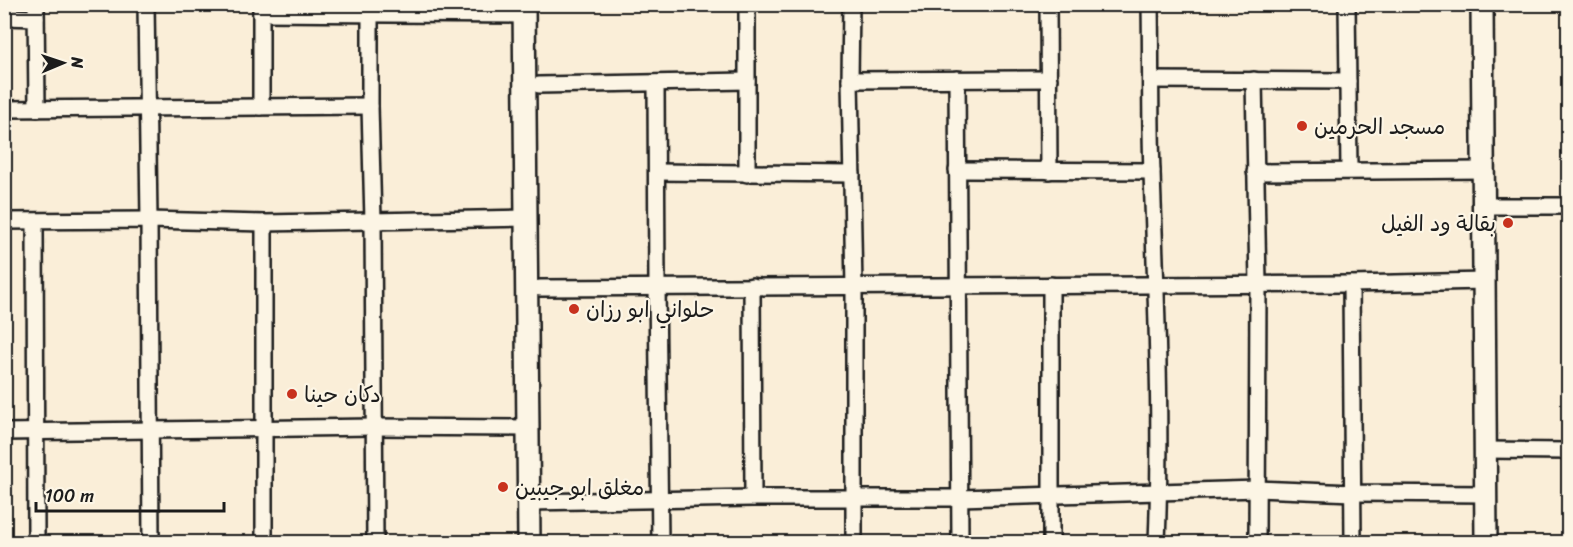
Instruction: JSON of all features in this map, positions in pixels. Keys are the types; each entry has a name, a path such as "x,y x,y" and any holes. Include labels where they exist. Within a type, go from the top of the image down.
{"main road":[{"path":"1482,4 1486,543"},
{"path":"529,8 539,85 540,288 535,501 529,543"},
{"path":"529,8 526,218 528,428 535,501 542,543"}],"street":[{"path":"146,4 151,543"},
{"path":"747,4 747,174"},
{"path":"851,4 854,543"},
{"path":"1048,4 1049,171"},
{"path":"1150,4 1152,171 1157,284 1159,493 1157,543"},
{"path":"1347,4 1349,170"},
{"path":"261,107 261,9 370,14 529,8"},
{"path":"4,17 36,11 37,109"},
{"path":"370,14 375,543"},
{"path":"850,80 1048,79"},
{"path":"957,80 960,543"},
{"path":"1151,80 1347,81"},
{"path":"1254,80 1258,284 1257,543"},
{"path":"539,85 747,81"},
{"path":"656,83 660,543"},
{"path":"4,109 370,106"},
{"path":"957,170 1152,171"},
{"path":"1255,172 1483,170"},
{"path":"657,172 852,174"},
{"path":"1484,206 1569,207"},
{"path":"4,221 264,222 526,218"},
{"path":"35,222 36,543"},
{"path":"264,222 264,543"},
{"path":"540,288 752,286 854,288 1485,281"},
{"path":"1351,284 1353,543"},
{"path":"1051,285 1051,543"},
{"path":"752,286 753,498"},
{"path":"4,432 374,427 528,428"},
{"path":"1486,450 1569,451"},
{"path":"535,501 960,498 1258,489 1353,493 1486,494"}],"place":[{"name":"مسجد الحرمين","path":"1302,126"},
{"name":"بقالة ود الفيل","path":"1508,223"},
{"name":"حلواني ابو رزان","path":"574,309"},
{"name":"دكان حينا","path":"292,394"},
{"name":"مغلق ابو جيبين","path":"503,487"}]}
